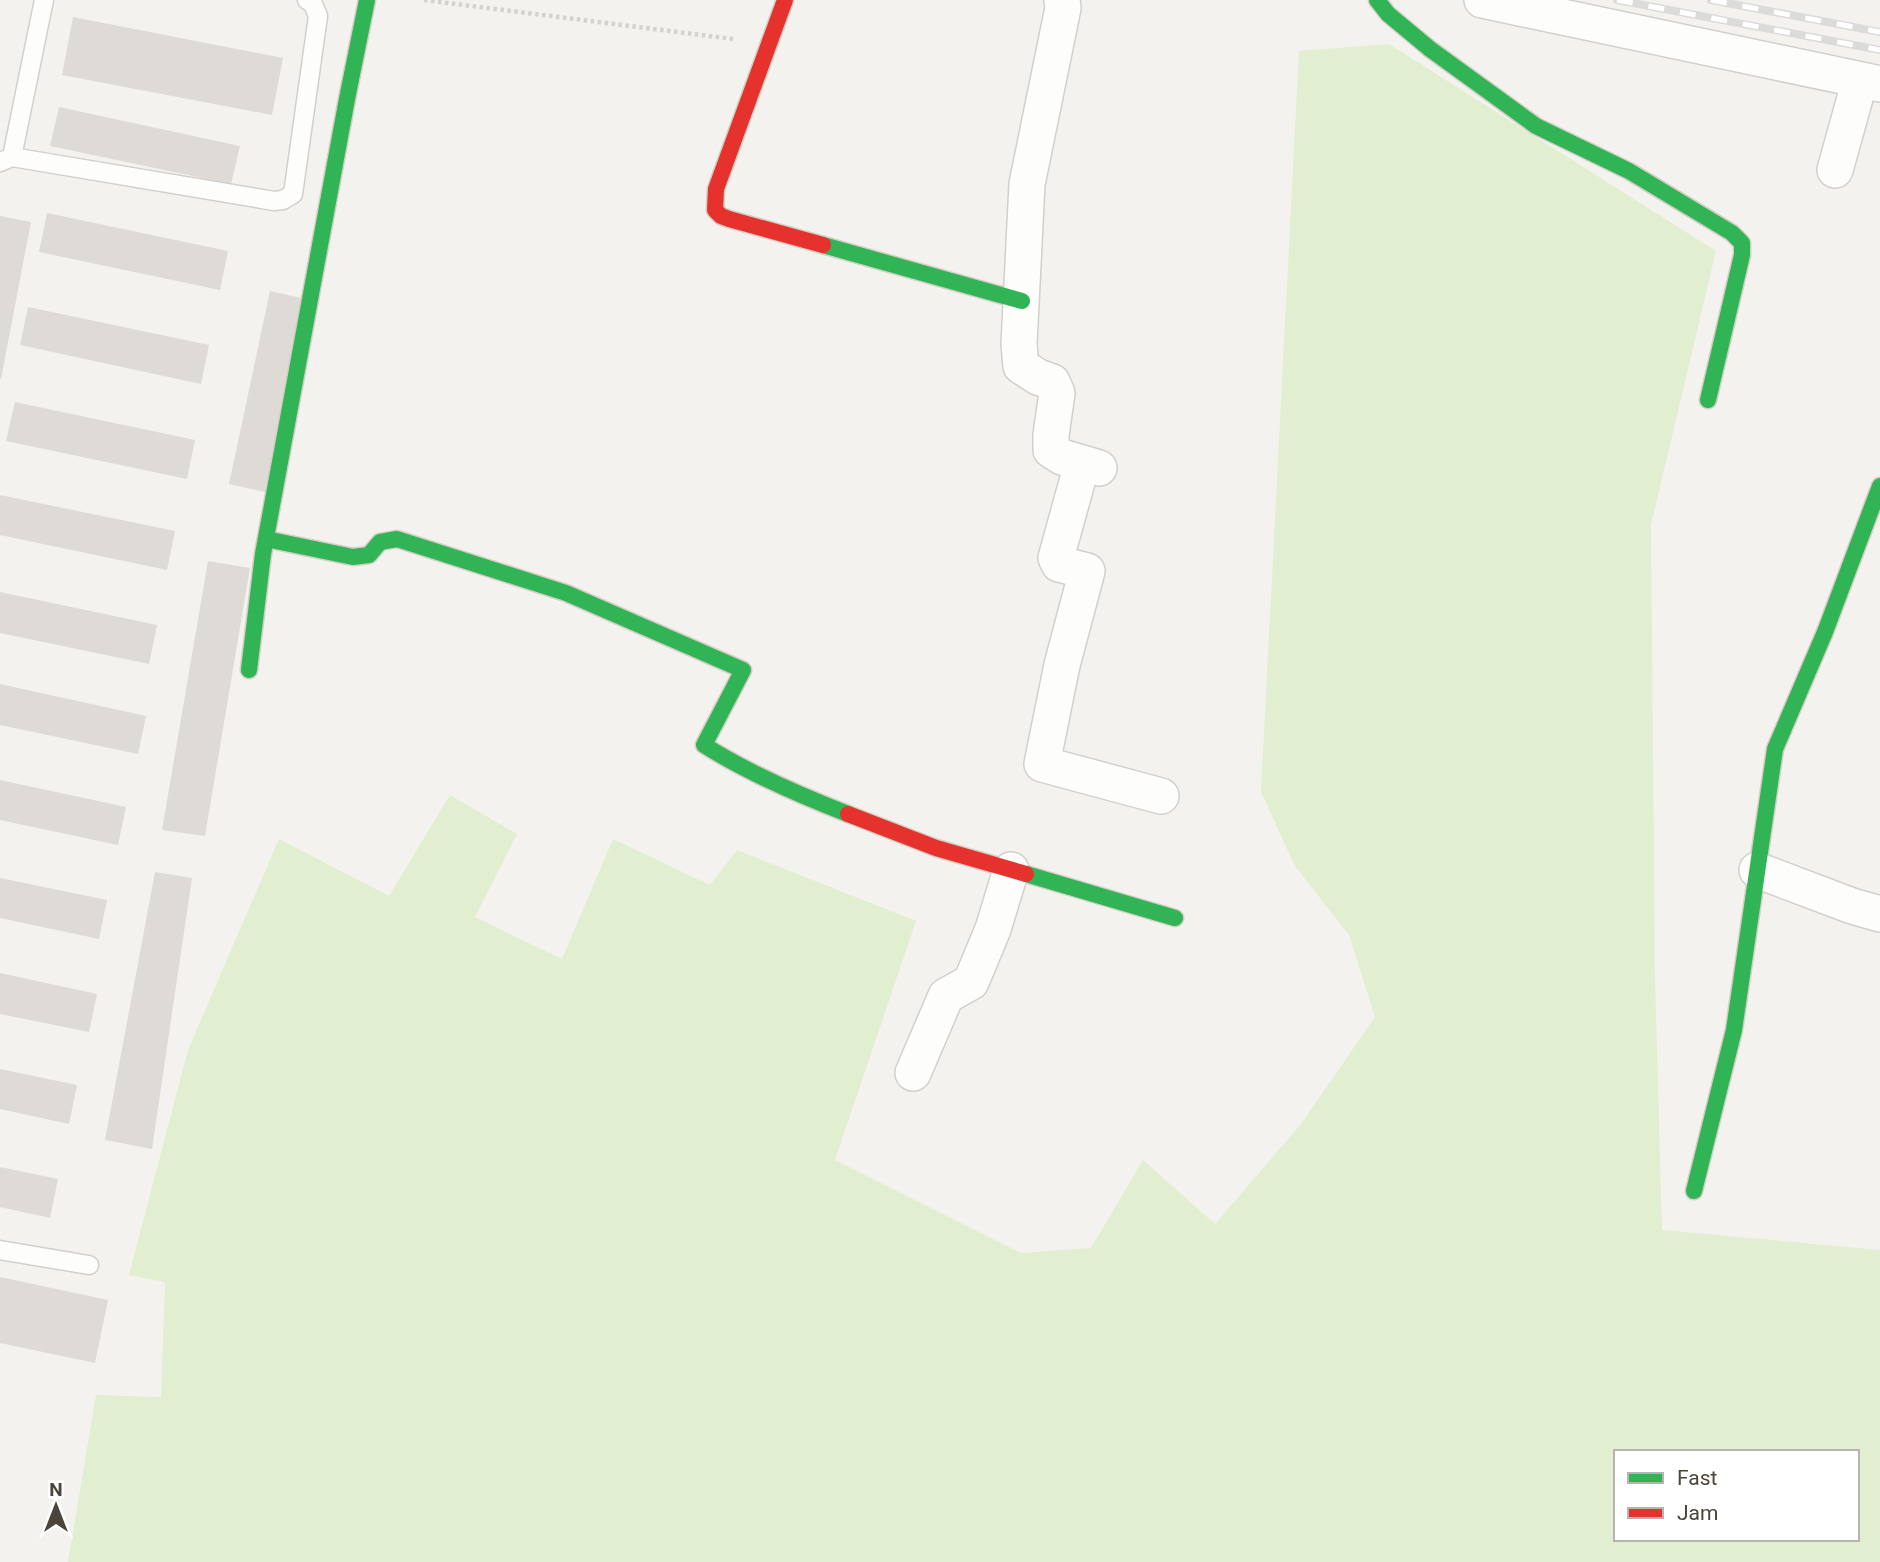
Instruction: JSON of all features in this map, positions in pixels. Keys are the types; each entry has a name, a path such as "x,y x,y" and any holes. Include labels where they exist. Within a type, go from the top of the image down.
{"street":[{"path":"249,670 266,538 346,99 367,0"},
{"path":"785,0 716,189 715,210 729,219 1022,301"},
{"path":"1062,0 1063,8 1027,184 1019,344 1021,366 1052,382 1057,393 1051,450 1062,457 1091,466 1056,558 1059,565 1087,571 1062,665 1042,764 1161,796"},
{"path":"1377,0 1388,14 1430,49 1536,127 1629,171 1732,233 1742,243 1742,255 1708,400"},
{"path":"1482,0 1870,82 1835,170"},
{"path":"1695,1191 1734,1030 1775,749 1825,632 1880,486"},
{"path":"266,538 353,557 369,555 376,544 384,539 397,539 566,593 743,670 704,745 726,759 815,801 936,848 1175,918"},
{"path":"913,1073 946,996 971,982 993,929 1011,870"},
{"path":"1757,870 1880,914"}],"lane":[{"path":"44,0 6,159 274,201 283,200 293,194 318,16 313,4 307,0"},
{"path":"0,1250 89,1265"}],"path":[{"path":"424,0 769,43"}],"green space":[{"path":"1389,44 1716,251 1651,525 1655,979 1662,1230 1880,1250 1880,1562 68,1562 96,1395 161,1397 165,1282 129,1275 188,1050 279,839 389,896 450,795 517,834 475,917 562,959 613,839 710,885 737,850 916,921 835,1160 1021,1253 1091,1248 1143,1160 1215,1224 1301,1124 1375,1017 1349,935 1295,866 1261,792 1299,51"}],"building":[{"path":"73,17 283,58 272,115 62,75"},
{"path":"59,107 240,146 231,184 50,146"},
{"path":"47,213 228,251 220,290 39,252"},
{"path":"0,216 31,222 1,379 0,379"},
{"path":"270,291 306,299 265,492 229,484"},
{"path":"28,307 209,345 201,384 20,345"},
{"path":"15,402 195,440 187,479 6,441"},
{"path":"0,495 175,531 167,570 0,535"},
{"path":"208,561 250,568 205,836 162,830"},
{"path":"0,592 157,625 149,664 0,633"},
{"path":"0,684 146,716 138,754 0,725"},
{"path":"0,780 126,807 118,845 0,820"},
{"path":"155,872 192,878 152,1149 105,1140"},
{"path":"0,878 107,900 99,939 0,918"},
{"path":"0,973 97,994 89,1032 0,1014"},
{"path":"0,1069 77,1085 69,1124 0,1109"},
{"path":"0,1167 58,1179 50,1218 0,1207"},
{"path":"0,1277 108,1300 95,1363 0,1343"}],"railway":[{"path":"1617,0 1880,50"},
{"path":"1711,0 1880,32"}],"traffic: fast":[{"path":"249,670 263,554 367,0"},
{"path":"1377,0 1388,14 1430,49 1536,126 1629,171 1732,233 1742,243 1742,255 1708,400"},
{"path":"823,245 1022,301"},
{"path":"1694,1191 1734,1030 1775,749 1825,632 1880,486"},
{"path":"266,539 353,557 369,555 380,542 397,539 566,593 743,670 704,745 774,783 848,814"},
{"path":"1026,874 1175,918"}],"traffic: jam":[{"path":"785,0 716,189 715,210 729,219 823,245"},
{"path":"848,814 936,848 1026,874"}]}
